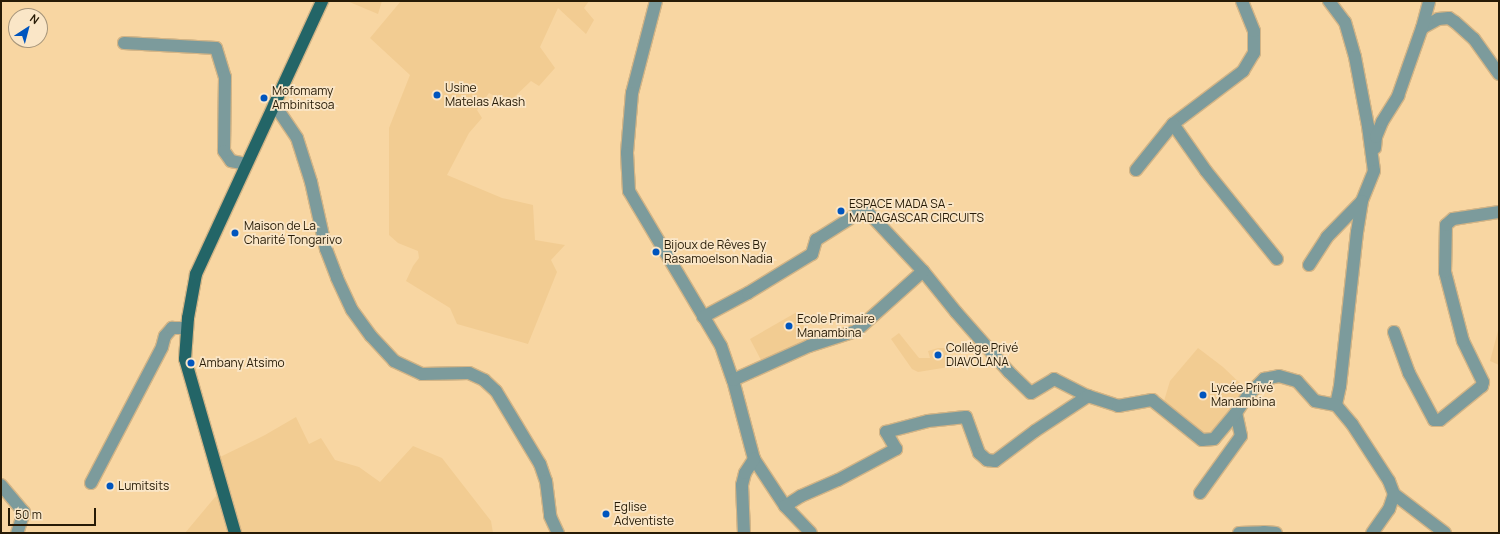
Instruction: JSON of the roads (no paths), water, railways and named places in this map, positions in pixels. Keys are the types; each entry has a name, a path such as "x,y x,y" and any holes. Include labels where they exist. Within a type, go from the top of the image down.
{"main road":[{"path":"235,533 185,359 187,328 196,274 322,1"}],"street":[{"path":"656,1 632,93 627,153 629,191 721,346 733,380 754,459 785,506 811,533"},
{"path":"1136,170 1174,124 1242,71 1254,53 1254,31 1242,1"},
{"path":"1329,1 1345,22 1355,57 1368,126 1374,171"},
{"path":"1336,404 1340,386 1356,232 1362,201 1374,171 1376,137 1382,122 1398,96 1422,28 1429,1"},
{"path":"1422,28 1438,19 1448,18 1455,22 1474,39 1499,74"},
{"path":"124,43 216,48 224,77 224,151 231,161 246,164"},
{"path":"274,104 297,138 311,182 326,249 337,278 352,310 371,336 394,361 422,374 469,373 484,380 496,391 540,464 546,481 550,516 558,533"},
{"path":"1174,124 1206,172 1277,260"},
{"path":"1309,265 1327,237 1362,201"},
{"path":"703,317 748,293 812,254 816,240 865,209 923,271 956,312 1031,393 1054,380 1088,396 1118,406 1152,400 1202,440 1214,439 1236,413 1248,395 1264,379 1279,376 1297,381 1315,401 1336,404 1352,424 1377,462 1389,481 1394,494 1445,533"},
{"path":"1394,332 1408,373 1434,420 1440,420 1482,386 1483,382 1463,341 1445,272 1446,226 1452,219 1499,212"},
{"path":"733,380 809,346 856,331 923,271"},
{"path":"90,483 162,347 165,336 172,328 187,328"},
{"path":"785,506 801,496 838,480 896,449 886,432 928,421 966,417 979,453 987,460 995,461 1035,431 1088,396"},
{"path":"1200,493 1242,436 1236,413"},
{"path":"744,533 742,485 745,473 754,459"},
{"path":"1,485 24,512 17,533"},
{"path":"1372,533 1389,509 1394,494"},
{"path":"1239,533 1276,533"}],"place":[{"name":"Usine Matelas Akash","path":"437,95"},
{"name":"Mofomamy Ambinitsoa","path":"264,98"},
{"name":"ESPACE MADA SA - MADAGASCAR CIRCUITS","path":"841,211"},
{"name":"Maison de La Charité Tongarivo","path":"235,233"},
{"name":"Bijoux de Rêves By Rasamoelson Nadia","path":"656,252"},
{"name":"Ecole Primaire Manambina","path":"789,326"},
{"name":"Collège Privé DIAVOLANA","path":"938,355"},
{"name":"Ambany Atsimo","path":"191,363"},
{"name":"Lycée Privé Manambina","path":"1203,395"},
{"name":"Lumitsits","path":"110,486"},
{"name":"Eglise Adventiste","path":"606,514"}]}
